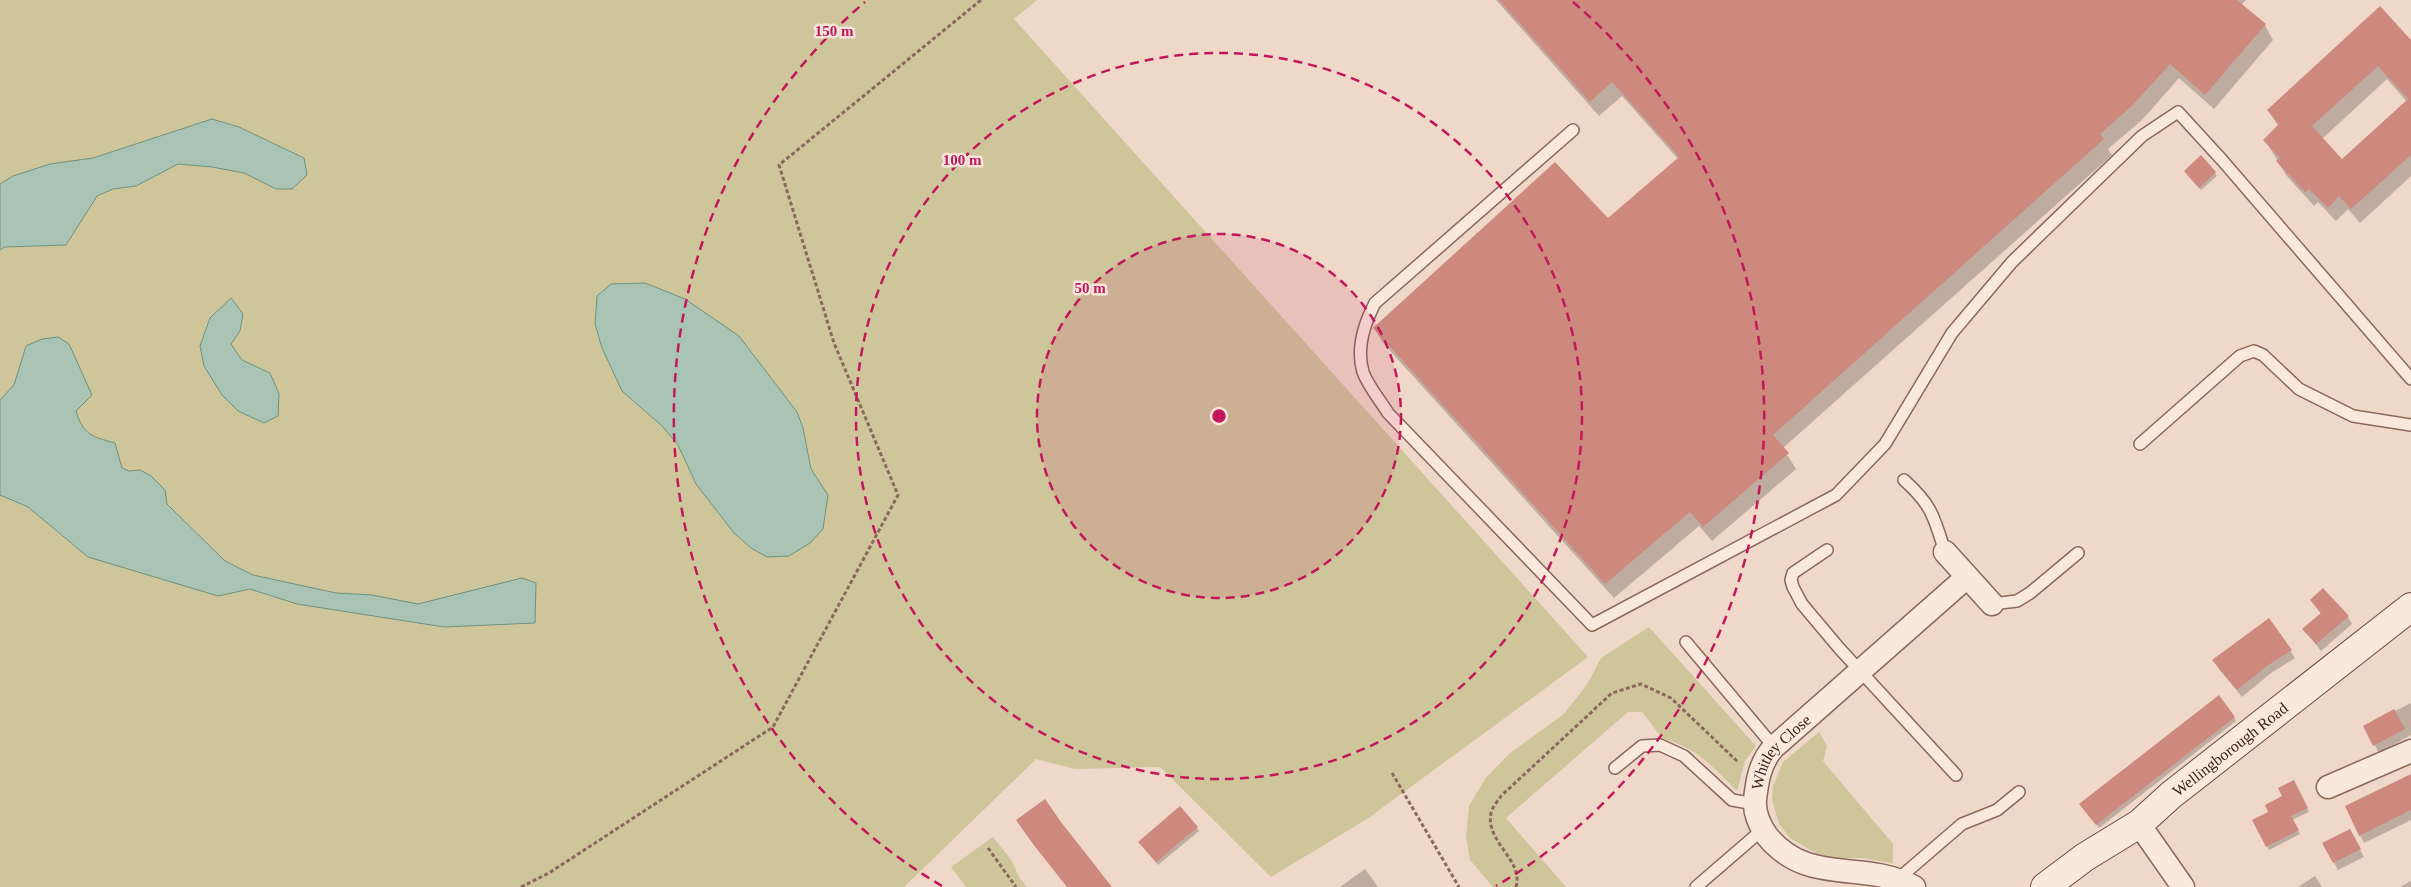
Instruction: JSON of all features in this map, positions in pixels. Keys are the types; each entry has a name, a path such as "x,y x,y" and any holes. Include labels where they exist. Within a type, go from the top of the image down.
{"main road":[{"name":"Wellingborough Road","path":"2045,887 2085,858 2139,824 2170,795 2411,607"}],"street":[{"path":"1944,552 1992,604"},
{"name":"Whitley Close","path":"1906,883 1877,874 1835,872 1813,868 1794,861 1776,848 1762,830 1755,804 1757,782 1762,767 1774,747 1862,672 1967,577"},
{"path":"2328,787 2411,751"},
{"path":"2139,824 2183,887"}],"lane":[{"path":"1572,130 1375,303 1364,324 1361,348 1363,372 1388,413 1592,625 1836,495 1886,444 1952,333 2012,262 2142,136 2178,112 2411,378"},
{"path":"2140,444 2240,356 2254,351 2263,355 2298,389 2352,416 2411,425"},
{"path":"1904,480 1923,497 1932,514 1944,552"},
{"path":"1828,550 1793,573 1791,580 1793,588 1802,604 1956,775"},
{"path":"1992,604 2017,601 2030,593 2078,553"},
{"path":"1686,642 1774,747"},
{"path":"1615,768 1642,746 1660,744 1684,756 1732,800 1755,804"},
{"path":"1906,883 1962,824 1997,810 2019,792"},
{"path":"1696,887 1762,830"}],"path":[{"path":"521,887 549,873 773,727 898,495 834,343 780,165 982,0"},
{"path":"1392,773 1459,887"},
{"path":"988,848 1016,887"}],"shaded area":[{"path":"0,0 1037,0 1014,19 1588,657 1367,819 1271,877 1160,767 1075,769 1036,759 904,887 0,887"},
{"path":"212,119 239,127 304,158 307,175 292,189 276,189 244,173 212,167 178,164 136,186 113,189 97,196 66,245 5,247 0,250 0,184 13,176 50,164 93,158"},
{"path":"645,283 685,299 739,336 797,412 803,428 811,469 828,495 823,529 810,543 789,556 767,557 751,548 734,533 696,484 678,445 662,426 622,391 602,348 595,324 597,296 611,284"},
{"path":"231,298 243,314 240,331 231,344 242,360 270,373 279,394 278,416 264,423 238,411 222,395 204,366 200,346 210,318"},
{"path":"58,337 69,344 92,395 76,411 82,425 95,437 115,443 122,468 129,471 140,470 151,476 165,490 167,504 225,561 253,575 336,593 372,595 418,604 522,578 536,583 535,623 444,627 297,604 250,589 218,596 88,557 28,507 0,495 0,400 14,385 26,346 42,339"},
{"path":"1649,627 1756,746 1745,761 1737,791 1712,766 1694,752 1663,739 1642,712 1628,712 1506,818 1566,887 1493,887 1470,860 1466,837 1469,806 1485,779 1510,753 1564,714 1588,683 1601,658"},
{"path":"1819,732 1827,746 1823,761 1893,844 1893,863 1861,858 1824,858 1790,838 1779,824 1772,800 1773,786 1783,762"},
{"path":"993,837 1012,861 1019,877 1027,887 966,887 951,867"}],"building":[{"path":"1499,0 2237,0 2266,24 2205,95 2170,64 2133,105 2100,134 2104,139 1773,435 1789,453 1703,527 1690,512 1605,584 1373,328 1555,162 1608,218 1679,157 1612,82 1590,102"},
{"path":"2380,6 2411,40 2411,155 2351,209 2339,196 2328,208 2309,189 2305,192 2276,161 2280,158 2263,140 2279,124 2267,110","holes":["2378,66 2408,99 2342,159 2312,126"]},
{"path":"2201,155 2216,172 2199,188 2184,171"},
{"path":"2323,588 2349,616 2316,644 2302,629 2321,613 2310,600"},
{"path":"2269,618 2292,650 2267,666 2237,690 2212,660"},
{"path":"2219,695 2235,717 2096,825 2079,804"},
{"path":"2394,709 2405,729 2373,746 2363,726"},
{"path":"2411,774 2411,810 2359,836 2345,806"},
{"path":"2294,780 2308,808 2291,816 2299,830 2266,847 2252,820 2268,812 2265,805 2282,796 2278,788"},
{"path":"1045,799 1112,887 1067,887 1033,844 1016,820"},
{"path":"1180,806 1198,827 1156,862 1138,842"},
{"path":"2350,829 2361,849 2333,863 2322,843"}]}
